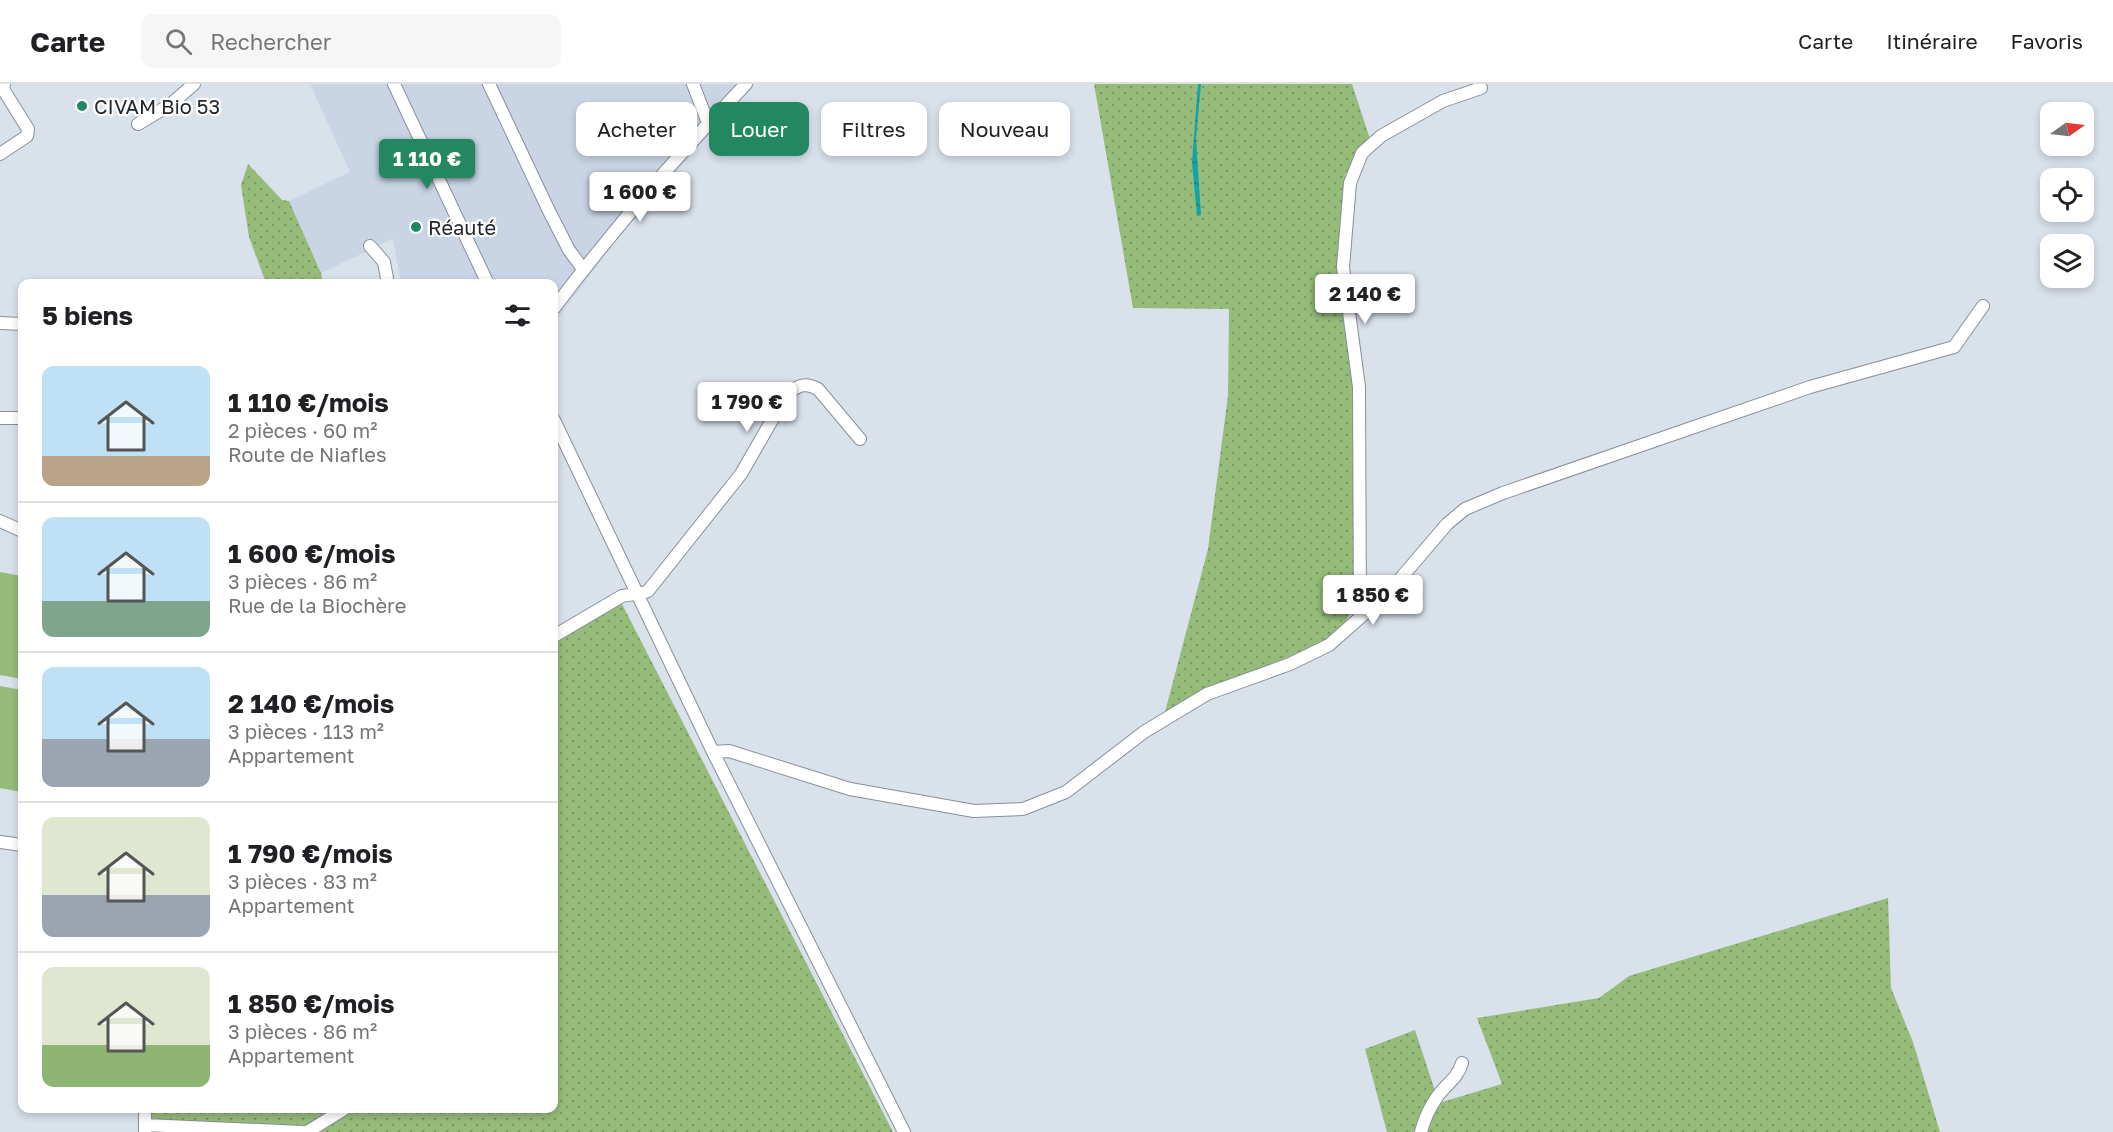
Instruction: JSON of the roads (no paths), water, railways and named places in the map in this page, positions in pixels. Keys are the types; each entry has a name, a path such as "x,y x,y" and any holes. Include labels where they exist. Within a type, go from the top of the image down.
{"street":[{"path":"0,154 27,136 28,129 3,89 4,84"},
{"path":"138,124 171,104 194,84"},
{"path":"394,84 486,279"},
{"path":"489,84 549,211 569,250 583,269"},
{"path":"693,84 708,123"},
{"path":"558,303 634,206 746,84"},
{"path":"1360,617 1359,387 1343,267 1350,183 1362,153 1381,136 1443,101 1481,88"},
{"path":"370,246 384,262 387,279"},
{"path":"713,753 729,751 850,789 940,806 974,811 1023,809 1066,792 1144,732 1207,694 1290,664 1329,645 1389,592 1447,524 1465,509 1810,387 1954,347 1983,306"},
{"path":"0,324 18,324"},
{"path":"558,634 622,596 642,594 648,591 741,474 787,394 797,386 810,385 818,389 860,439"},
{"path":"0,418 18,418"},
{"path":"558,428 713,753 904,1132"},
{"path":"0,521 18,529"},
{"path":"0,842 18,844"},
{"path":"1421,1132 1436,1098 1459,1073 1462,1063"},
{"path":"307,1132 338,1113"},
{"path":"145,1128 302,1132"}],"water":[{"path":"1198,84 1201,84 1196,139 1201,215 1197,216 1192,162"}],"place":[{"name":"CIVAM Bio 53","path":"82,106"},
{"name":"Réauté","path":"416,227"}]}
